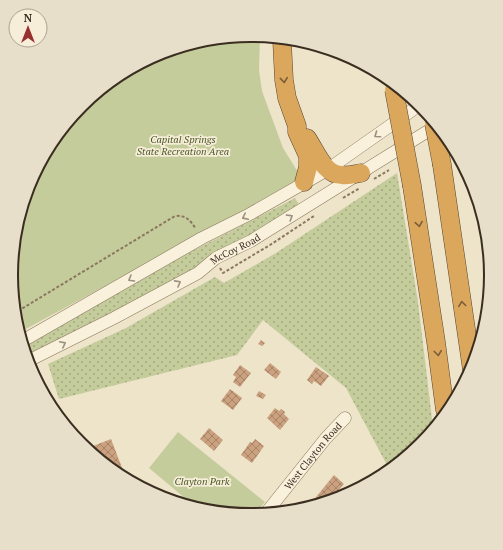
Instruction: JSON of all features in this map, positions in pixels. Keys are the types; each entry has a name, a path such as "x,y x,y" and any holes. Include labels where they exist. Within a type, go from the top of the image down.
{"highway":[{"path":"282,43 284,80 287,98 297,126 297,132 308,156 308,168 304,182"},
{"path":"394,90 412,186 445,407"},
{"path":"297,126 302,129 327,170 333,174 342,176 361,173"},
{"path":"436,132 470,357"}],"street":[{"path":"27,338 202,238 250,214 327,170 415,108"},
{"name":"McCoy Road","path":"34,358 114,318 198,273 216,258 251,241 432,127"},
{"name":"West Clayton Road","path":"270,508 326,438 345,418"}],"green space":[{"name":"Capital Springs State Recreation Area","path":"260,42 259,70 262,91 283,148 301,177 298,182 24,330 18,290 18,260 22,229 30,200 42,172 57,145 86,110 109,90 135,73 162,59 191,49 221,43"},
{"path":"397,173 418,302 432,419 431,424 417,440 387,465 346,388 263,320 237,355 59,399 48,364 126,328 215,277 224,283 276,253"},
{"path":"295,198 302,210 33,357 28,343 140,278"},
{"name":"Clayton Park","path":"178,432 265,502 260,508 236,508 221,507 191,501 187,500 149,468"}],"building":[{"path":"261,340 265,343 262,346 258,344"},
{"path":"270,363 281,372 276,379 264,370"},
{"path":"240,365 251,373 240,387 233,382 236,377 233,375"},
{"path":"316,367 329,376 321,386 314,381 312,384 307,380"},
{"path":"230,389 242,398 233,410 221,401"},
{"path":"259,391 266,395 263,399 256,396"},
{"path":"275,408 279,411 281,409 285,412 284,414 289,419 280,430 267,418"},
{"path":"209,428 223,440 214,451 200,439"},
{"path":"111,439 123,469 109,460 93,446"},
{"path":"255,439 264,446 252,463 241,455 250,442 252,443"},
{"path":"334,475 344,484 337,492 313,501"}]}
